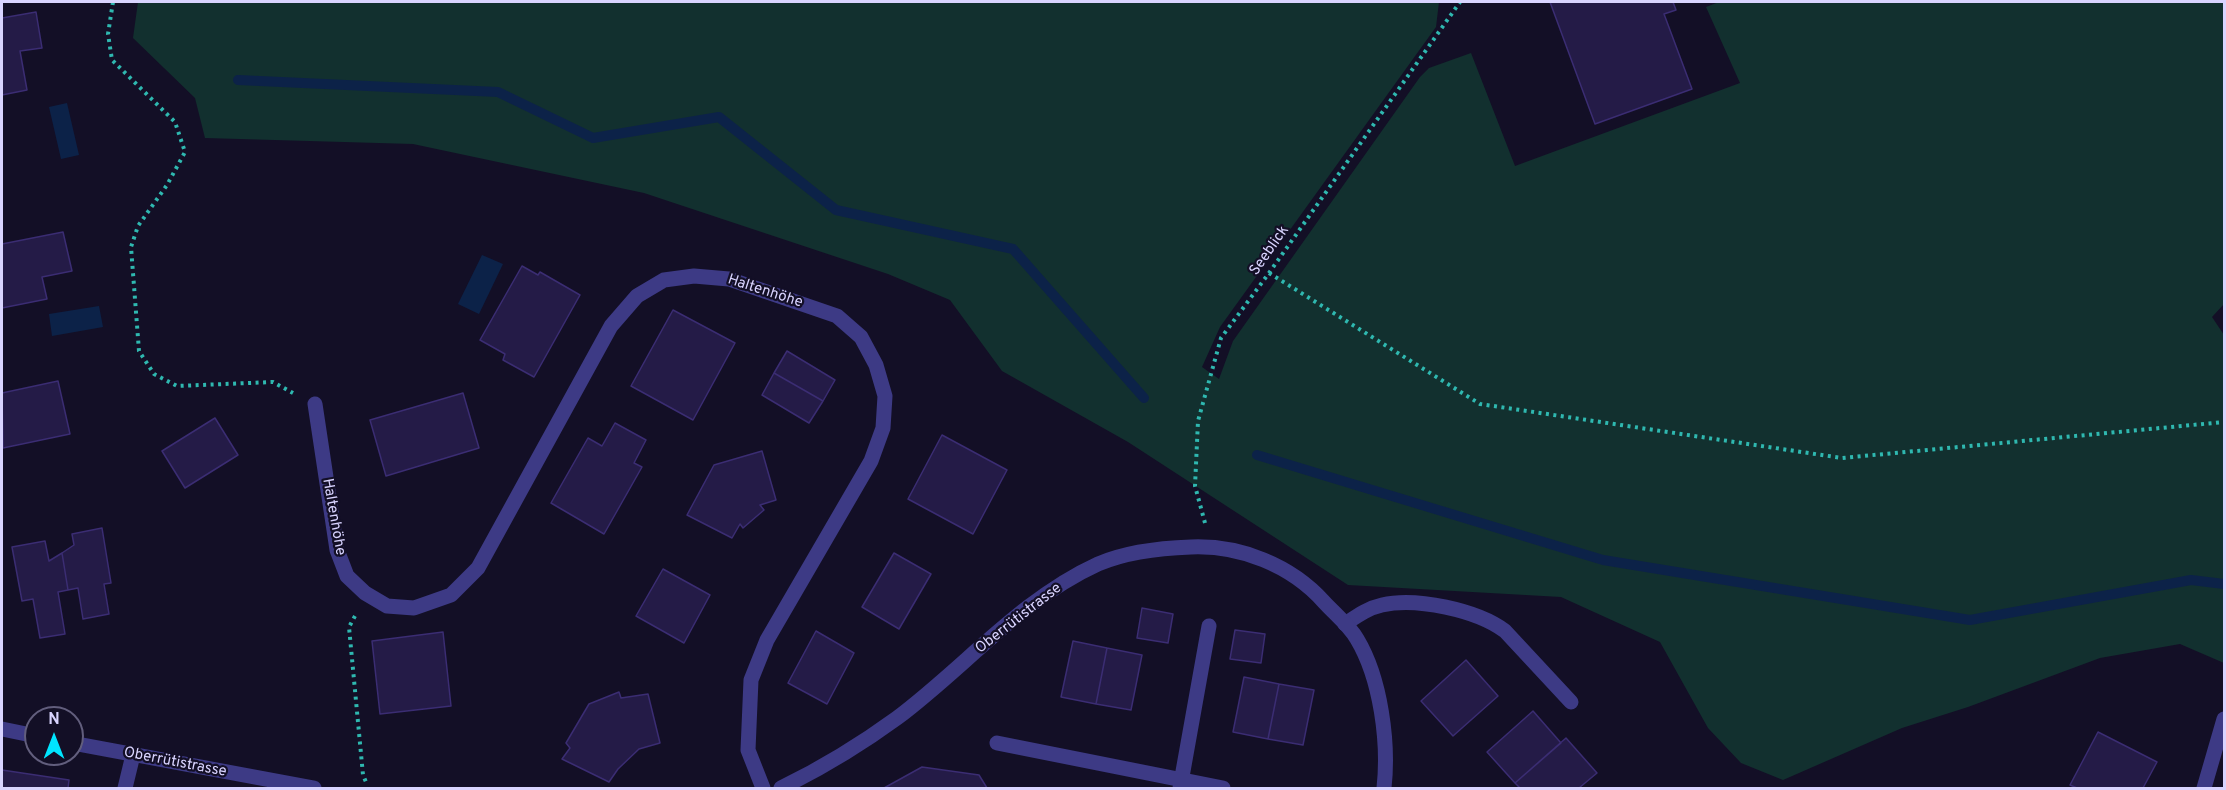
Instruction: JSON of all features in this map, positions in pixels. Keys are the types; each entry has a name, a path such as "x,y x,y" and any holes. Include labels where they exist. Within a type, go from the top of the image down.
{"street":[{"name":"Haltenhöhe","path":"315,404 337,550 347,576 365,594 387,606 414,608 451,595 478,568 611,326 637,296 664,280 694,276 729,279 837,316 861,337 876,365 885,396 883,428 871,461 767,640 751,680 748,750 763,789"},
{"name":"Oberrütistrasse","path":"781,789 831,763 898,717 1039,599 1076,576 1099,564 1136,553 1164,548 1211,546 1246,552 1287,571 1318,595 1357,639 1377,686 1384,731 1384,789"},
{"path":"1345,624 1364,611 1381,605 1403,602 1445,607 1493,622 1505,631 1571,702"},
{"path":"1181,784 1209,626"},
{"path":"2204,789 2224,719"},
{"path":"2,729 24,734"},
{"path":"997,743 1181,784 1223,789"},
{"name":"Oberrütistrasse","path":"84,745 314,789"},
{"path":"125,789 133,755"}],"path":[{"path":"114,2 108,34 112,60 175,122 185,152 167,185 138,226 130,247 139,351 154,374 177,386 273,382 315,404"},
{"name":"Seeblick","path":"1211,546 1194,486 1198,421 1221,338 1460,2"},
{"path":"1269,273 1480,404 1842,458 2224,422"},
{"path":"349,631 363,775 366,782"}],"green space":[{"path":"138,2 1439,2 1436,27 1220,327 1202,367 1219,379 1233,341 1420,77 1429,68 1471,53 1515,166 1740,83 1706,7 1719,2 2224,2 2224,304 2212,317 2224,335 2224,663 2180,644 2100,658 1968,707 1902,728 1783,780 1741,763 1708,728 1660,642 1561,597 1348,585 1128,442 1002,371 950,300 888,274 644,193 413,144 205,138 195,98 133,38"}],"water":[{"path":"67,103 79,155 61,159 49,107"},
{"path":"482,255 503,264 479,314 458,304"},
{"path":"99,306 103,327 52,336 49,314"}],"building":[{"path":"1550,2 1673,2 1676,10 1664,14 1692,89 1595,124"},
{"path":"36,12 42,48 20,51 27,90 2,95 2,18"},
{"path":"63,232 72,271 42,277 47,299 2,308 2,244"},
{"path":"522,266 538,275 540,272 580,295 534,377 503,360 505,354 480,340"},
{"path":"673,310 735,343 693,420 631,386"},
{"path":"787,351 835,380 823,401 774,373"},
{"path":"774,373 823,401 809,423 762,395"},
{"path":"58,381 70,434 3,448 2,393"},
{"path":"463,393 479,448 386,476 370,420"},
{"path":"215,418 238,455 185,488 162,451"},
{"path":"615,423 646,440 634,463 642,467 604,534 551,503 588,438 602,446"},
{"path":"942,435 1007,470 973,534 908,499"},
{"path":"762,451 776,500 760,505 764,510 743,528 740,524 732,538 687,515 714,465"},
{"path":"102,528 111,583 104,584 109,614 83,619 78,588 68,590 62,553 74,545 72,534"},
{"path":"45,541 49,561 62,553 68,590 58,592 65,634 40,638 33,599 22,601 12,547"},
{"path":"894,553 931,574 899,629 862,607"},
{"path":"663,569 710,595 684,643 636,616"},
{"path":"1142,608 1173,614 1168,643 1137,638"},
{"path":"1235,630 1265,634 1261,663 1230,659"},
{"path":"816,631 854,653 827,704 788,683"},
{"path":"443,632 451,706 380,714 372,641"},
{"path":"1073,641 1107,648 1096,704 1061,697"},
{"path":"1107,648 1142,655 1131,710 1096,704"},
{"path":"1466,660 1498,696 1453,736 1421,701"},
{"path":"1244,677 1279,684 1268,739 1233,732"},
{"path":"1279,684 1314,690 1303,745 1268,739"},
{"path":"619,692 621,698 648,694 660,743 639,749 618,769 609,782 562,759 570,748 566,743 589,704"},
{"path":"1533,711 1561,743 1515,783 1487,752"},
{"path":"2098,732 2157,762 2143,788 2077,788 2070,785"},
{"path":"1566,738 1597,773 1579,788 1520,788 1515,783"},
{"path":"922,767 979,775 987,788 884,788"},
{"path":"2,770 69,780 68,788 2,788"}],"waterway":[{"path":"238,80 498,92 593,138 719,117 836,210 1013,249 1144,398"},
{"path":"1257,455 1603,560 1970,620 2191,580 2224,584"}]}
